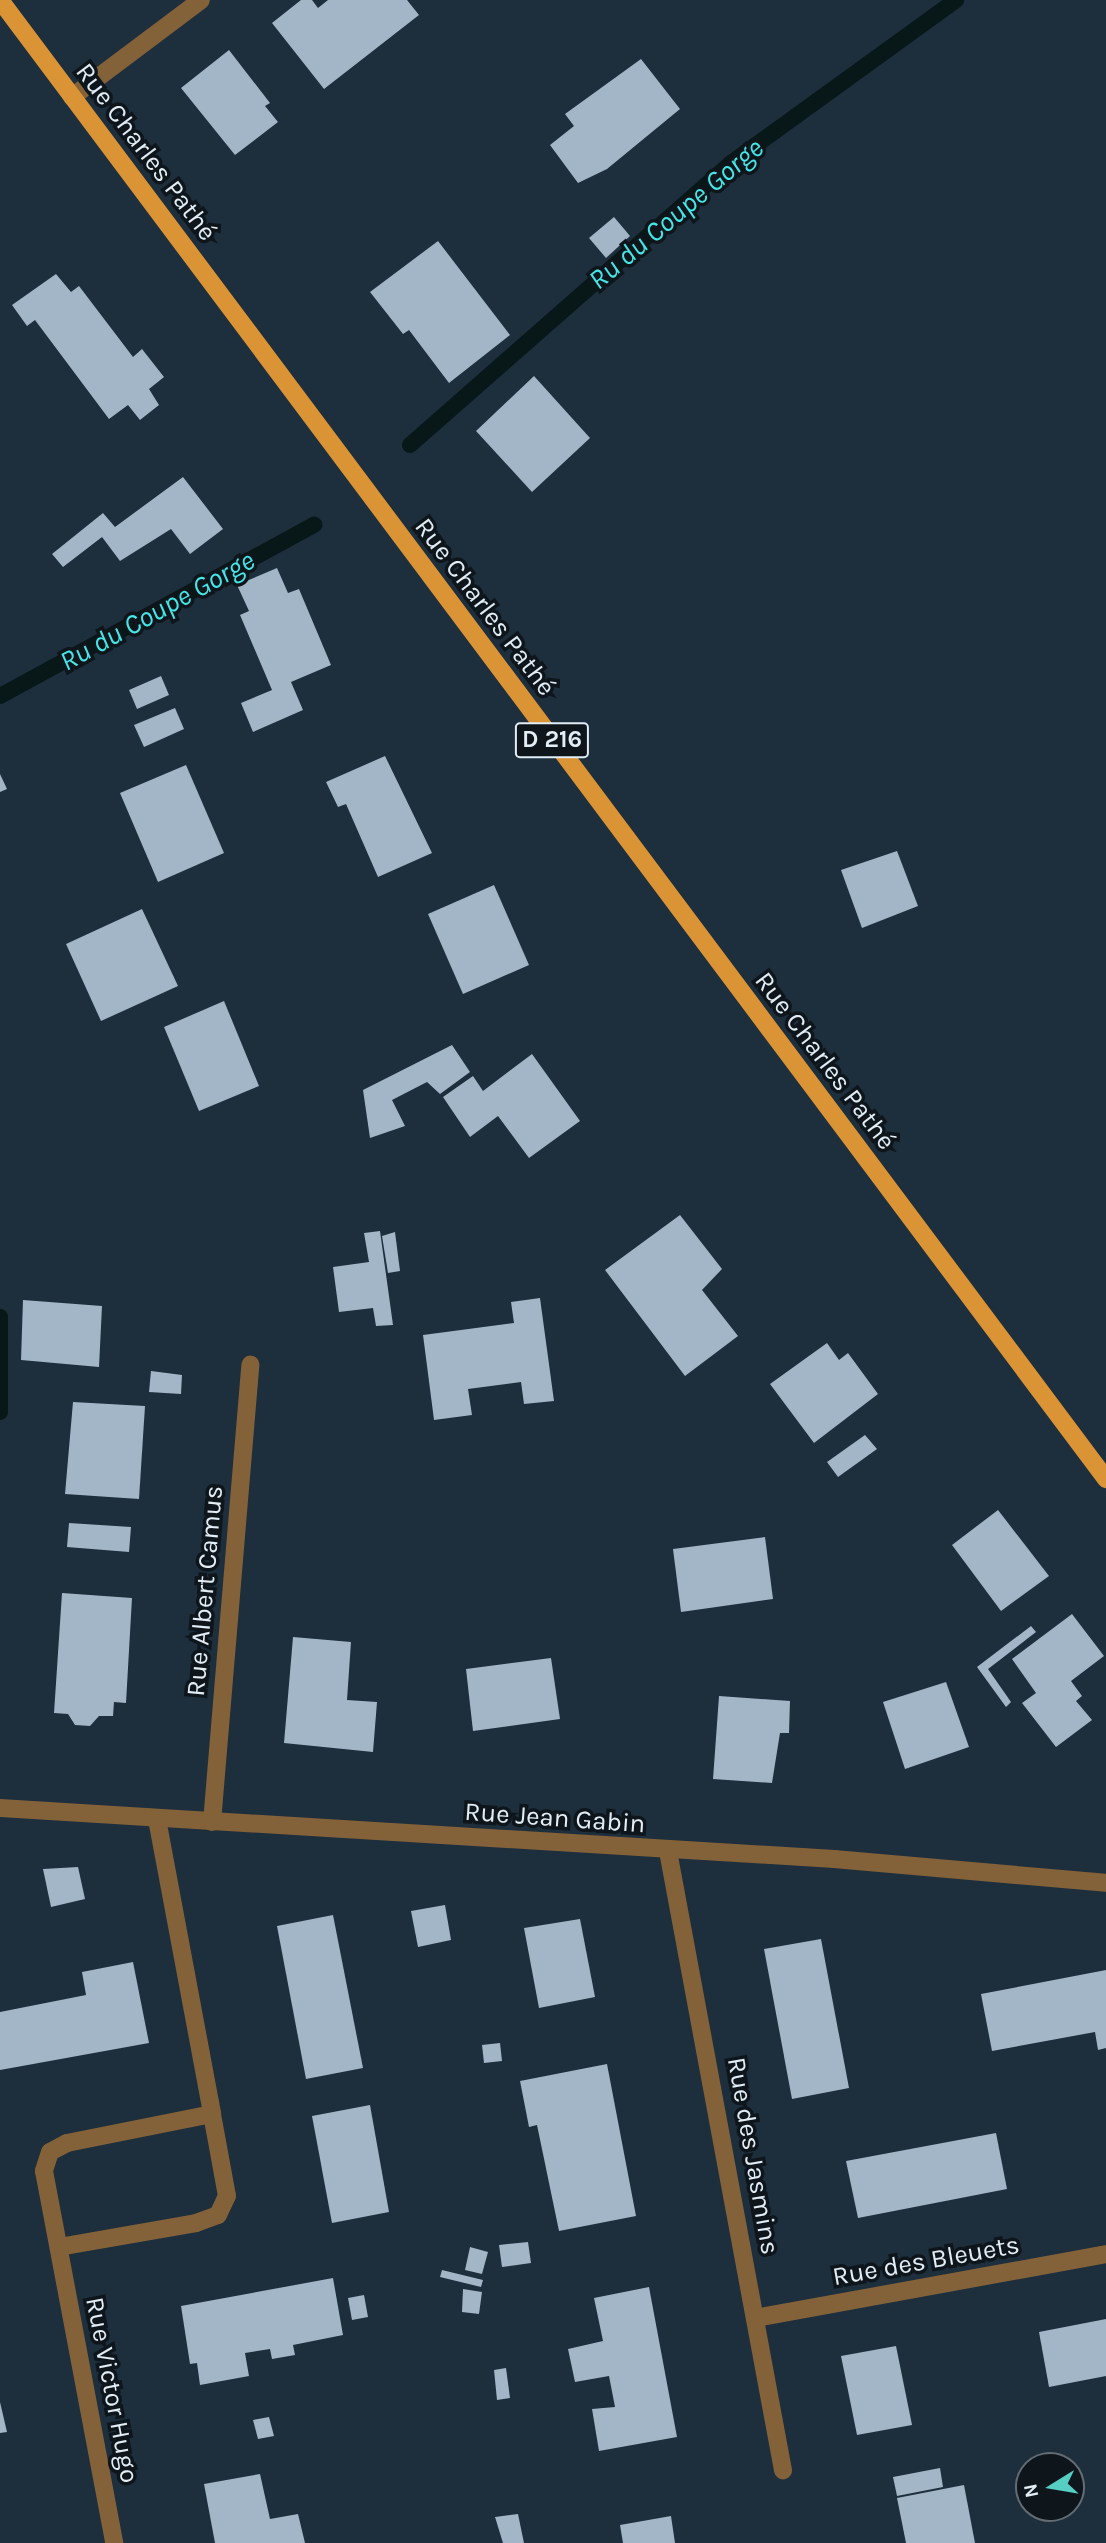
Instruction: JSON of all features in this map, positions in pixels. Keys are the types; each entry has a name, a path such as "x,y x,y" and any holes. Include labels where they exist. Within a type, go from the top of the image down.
{"main road":[{"name":"Rue Charles Pathé","path":"0,0 1106,1479"}],"street":[{"path":"72,97 201,0"},
{"name":"Rue Albert Camus","path":"212,1822 250,1365"},
{"name":"Rue Jean Gabin","path":"0,1808 668,1851 834,1859 1106,1883"},
{"path":"59,2248 218,2215 227,2196 158,1819"},
{"name":"Rue des Jasmins","path":"668,1851 783,2470"},
{"name":"Rue Victor Hugo","path":"114,2543 44,2171 50,2152 67,2143 212,2114"},
{"name":"Rue des Bleuets","path":"755,2318 1106,2254"}],"building":[{"path":"301,0 312,0 318,8 328,0 407,0 419,15 324,89 272,23"},
{"path":"229,50 270,103 265,106 278,122 235,155 181,88"},
{"path":"641,59 680,109 607,169 578,183 550,145 574,126 565,114"},
{"path":"614,217 630,236 606,258 589,238"},
{"path":"438,241 510,335 449,383 409,330 403,334 370,292"},
{"path":"56,274 71,292 79,286 133,357 142,349 164,377 149,389 159,405 140,420 128,405 109,419 35,320 27,326 12,305"},
{"path":"534,376 590,438 532,492 476,431"},
{"path":"183,477 223,529 190,554 171,529 120,561 102,537 63,567 52,554 103,513 115,527"},
{"path":"277,568 288,593 299,589 331,665 291,682 303,710 253,732 241,703 272,690 240,615 249,611 237,585"},
{"path":"161,676 169,695 137,709 129,690"},
{"path":"175,708 184,729 144,747 134,725"},
{"path":"385,756 432,853 378,877 346,804 338,807 326,782"},
{"path":"186,765 224,853 158,882 120,793"},
{"path":"0,774 7,789 0,792"},
{"path":"897,851 918,906 862,928 841,870"},
{"path":"494,885 529,965 463,994 428,914"},
{"path":"142,909 178,986 101,1021 66,944"},
{"path":"224,1001 259,1086 199,1111 164,1027"},
{"path":"452,1045 470,1072 440,1094 427,1082 392,1100 405,1126 370,1138 363,1090"},
{"path":"532,1054 580,1121 529,1158 498,1116 470,1137 443,1097 473,1076 483,1091"},
{"path":"680,1215 722,1269 702,1290 738,1336 685,1376 605,1270"},
{"path":"380,1231 393,1325 376,1326 373,1308 339,1312 333,1267 369,1262 364,1233"},
{"path":"395,1232 400,1271 388,1273 382,1236"},
{"path":"540,1298 554,1401 524,1404 521,1382 468,1389 472,1415 434,1420 423,1335 514,1323 511,1302"},
{"path":"23,1300 102,1306 99,1367 21,1360"},
{"path":"827,1343 839,1360 848,1353 878,1394 814,1443 770,1384"},
{"path":"151,1371 182,1375 181,1394 149,1392"},
{"path":"73,1402 145,1406 139,1499 65,1494"},
{"path":"865,1435 877,1449 838,1477 827,1462"},
{"path":"998,1510 1049,1576 1001,1611 952,1545"},
{"path":"69,1523 131,1527 129,1552 67,1547"},
{"path":"765,1537 773,1599 681,1612 673,1549"},
{"path":"62,1593 132,1598 126,1703 114,1702 113,1716 99,1716 90,1726 75,1725 68,1714 54,1713"},
{"path":"1072,1614 1104,1656 1071,1681 1082,1696 1076,1701 1092,1720 1056,1747 1022,1703 1036,1693 1012,1659"},
{"path":"1031,1626 1036,1632 988,1669 1011,1702 1006,1707 977,1667"},
{"path":"293,1637 351,1642 347,1700 377,1702 373,1752 284,1743"},
{"path":"551,1658 560,1719 473,1731 466,1669"},
{"path":"946,1682 969,1747 905,1769 883,1702"},
{"path":"719,1696 790,1701 789,1733 780,1733 772,1783 713,1779"},
{"path":"78,1867 85,1899 51,1907 43,1869"},
{"path":"445,1905 451,1940 418,1947 411,1911"},
{"path":"333,1915 363,2068 306,2079 277,1926"},
{"path":"580,1919 595,1997 539,2008 524,1928"},
{"path":"821,1939 849,2088 792,2099 764,1949"},
{"path":"133,1962 149,2043 0,2070 0,2012 86,1995 82,1972"},
{"path":"1106,1970 1106,2048 1098,2050 1095,2032 992,2051 981,1994"},
{"path":"500,2043 502,2061 484,2063 482,2045"},
{"path":"607,2064 636,2216 559,2231 537,2125 529,2127 520,2081"},
{"path":"370,2105 389,2212 332,2223 312,2116"},
{"path":"996,2133 1007,2189 858,2218 846,2161"},
{"path":"528,2242 531,2263 502,2267 499,2245"},
{"path":"470,2247 488,2252 482,2274 465,2270"},
{"path":"442,2270 483,2280 481,2287 440,2277"},
{"path":"333,2278 343,2335 293,2345 295,2355 272,2359 270,2349 245,2353 249,2376 200,2385 197,2363 190,2364 181,2306"},
{"path":"649,2287 677,2437 599,2451 592,2409 615,2407 609,2376 575,2382 568,2349 603,2341 594,2298"},
{"path":"463,2289 482,2292 479,2314 462,2312"},
{"path":"364,2295 368,2317 352,2320 348,2298"},
{"path":"1106,2319 1106,2376 1049,2387 1039,2332"},
{"path":"896,2346 912,2425 857,2435 841,2356"},
{"path":"506,2368 510,2398 497,2400 494,2370"},
{"path":"0,2402 7,2432 0,2433"},
{"path":"269,2417 274,2436 258,2439 253,2420"},
{"path":"940,2468 943,2487 897,2496 893,2477"},
{"path":"260,2474 270,2519 298,2514 305,2543 215,2543 204,2484"},
{"path":"964,2485 975,2543 906,2543 897,2498"},
{"path":"518,2514 524,2543 503,2543 495,2517"},
{"path":"671,2516 675,2543 623,2543 620,2525"}],"waterway":[{"name":"Ru du Coupe Gorge","path":"410,445 731,163 956,0"},
{"name":"Ru du Coupe Gorge","path":"0,696 314,525"},
{"path":"0,1317 0,1412"}]}
